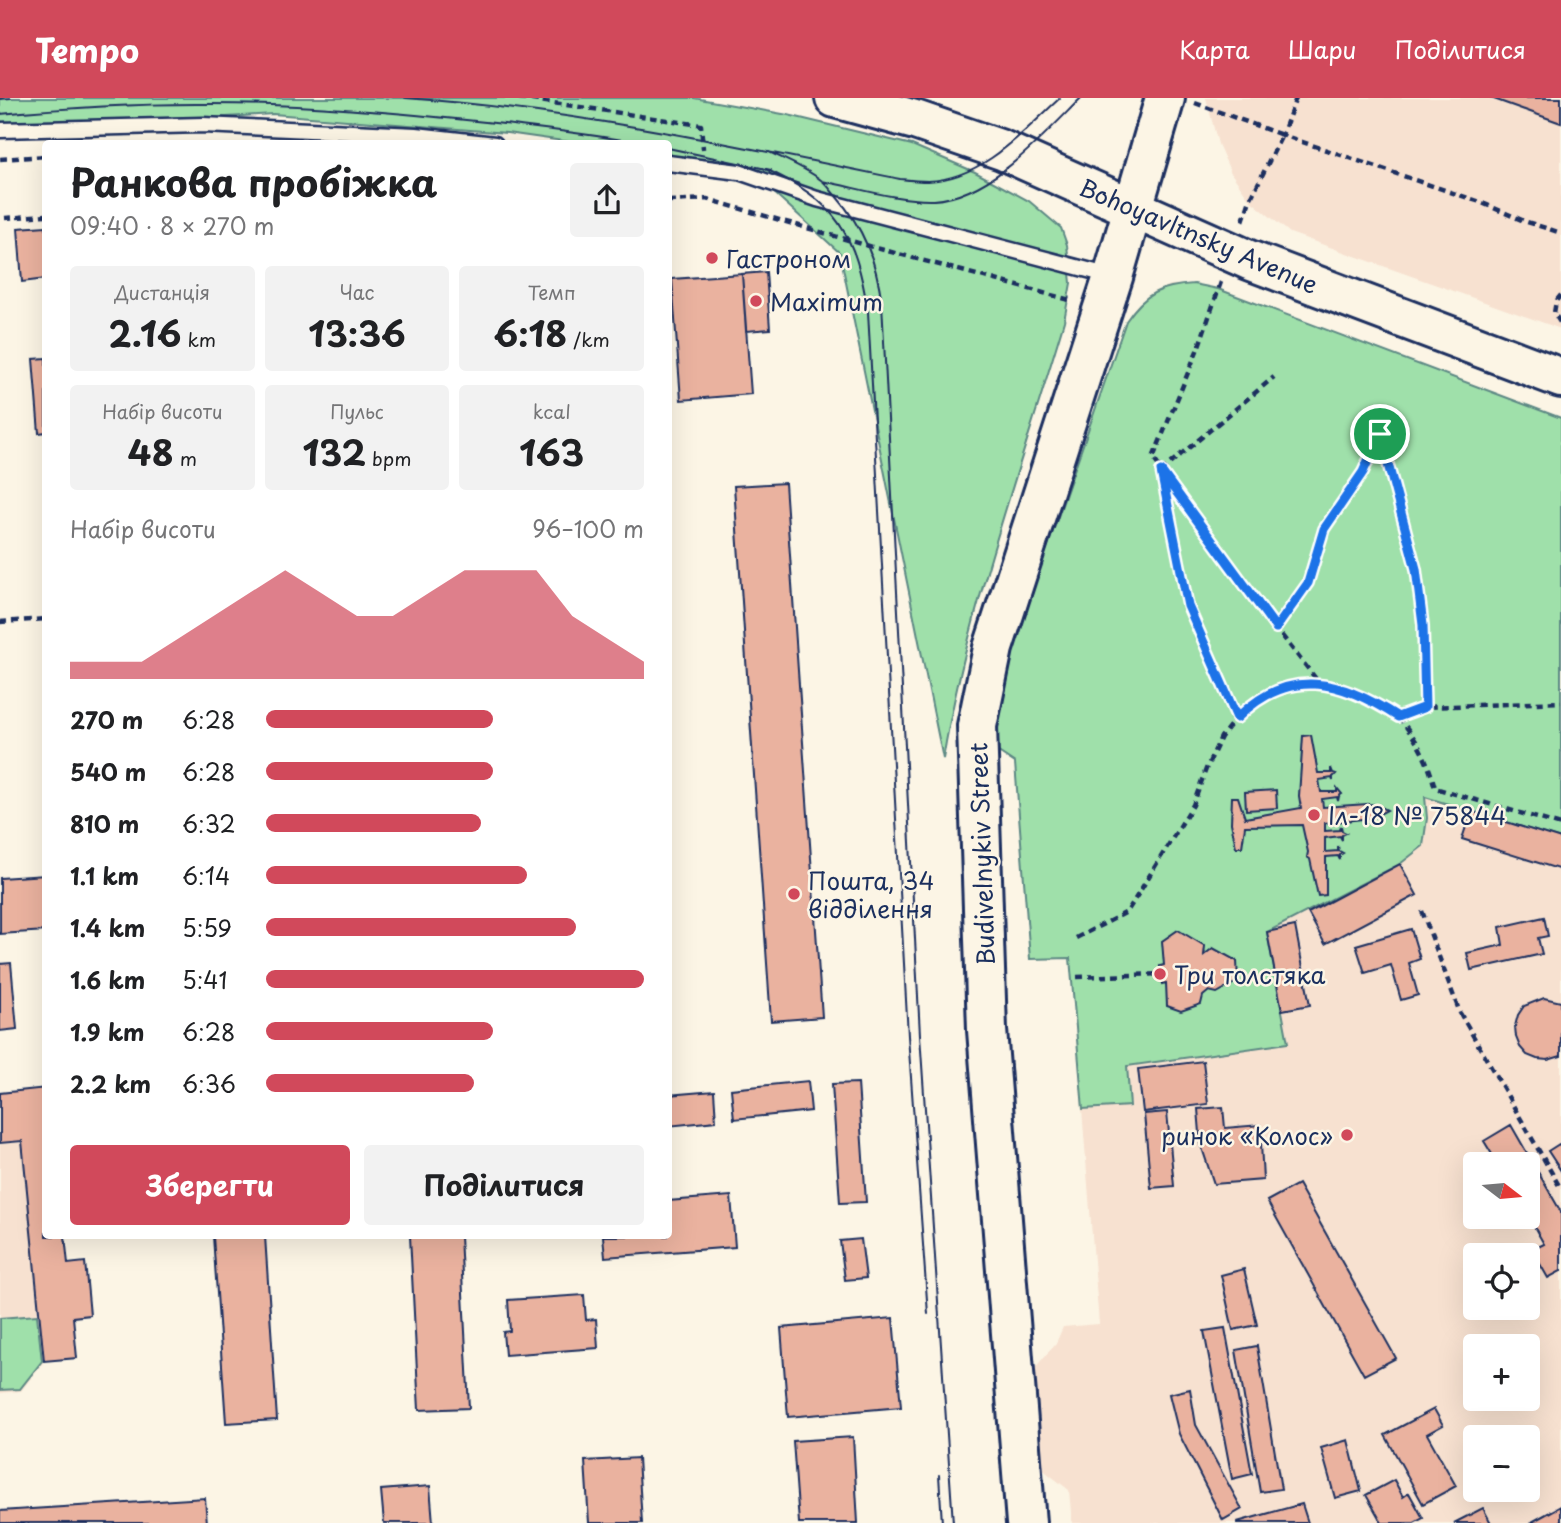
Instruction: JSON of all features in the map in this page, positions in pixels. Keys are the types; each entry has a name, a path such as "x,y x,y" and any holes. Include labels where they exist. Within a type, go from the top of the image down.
{"street":[{"name":"Bohoyavltnsky Avenue","path":"835,98 915,120 1002,150 1249,260 1561,378"},
{"name":"Budivelnykiv Street","path":"1026,1523 987,1030 977,726 993,648 1107,294 1165,98"}],"lane":[{"path":"0,130 203,125 416,135 460,140"},
{"path":"672,164 739,172 1107,294"}],"path":[{"path":"519,98 701,125 707,199"},
{"path":"1184,98 1208,110 1480,202 1561,233"},
{"path":"1250,200 1282,135 1296,98"},
{"path":"0,159 42,156"},
{"path":"672,201 707,199 1107,294"},
{"path":"5,218 42,215"},
{"path":"1218,289 1199,346 1153,458 1276,628 1320,684"},
{"path":"1561,295 1556,300 1554,313 1561,324"},
{"path":"1161,471 1274,377"},
{"path":"1372,411 1416,569 1423,625 1425,707"},
{"path":"1276,628 1308,583 1324,529 1363,472 1380,434"},
{"path":"1161,471 1188,606 1237,718"},
{"path":"0,622 42,619"},
{"path":"1076,938 1126,912 1193,805 1221,737 1252,702 1292,684 1320,684 1371,699 1398,717 1413,735 1428,762 1435,788 1561,825"},
{"path":"1398,717 1425,707 1561,702"},
{"path":"1422,911 1460,1013 1561,1189"},
{"path":"1077,977 1160,974"}],"shaded area":[{"path":"1206,98 1561,98 1561,329 1290,233 1250,200 1231,173 1218,144"},
{"path":"1194,284 1218,289 1561,418 1561,1523 1072,1523 1069,1490 1042,1469 1034,1369 1056,1343 1063,1327 1099,1324 1070,958 1030,959 1015,763 994,749 1126,321 1136,306 1153,292 1171,285"},
{"path":"22,1141 44,1361 21,1391 0,1393 0,1143"}],"green space":[{"path":"0,98 694,98 788,115 912,145 975,172 1029,201 1061,228 1067,245 1071,283 1064,321 966,648 943,759 840,253 748,169 672,157 672,140 556,140 507,133 273,114 0,132"},
{"path":"1194,284 1218,289 1561,418 1561,839 1425,797 1427,818 1423,846 1400,864 1267,932 1288,1043 1127,1066 1130,1106 1083,1109 1070,958 1030,959 1015,763 994,749 1005,669 1126,321 1140,304 1154,293"},
{"path":"37,1315 42,1361 20,1389 0,1390 0,1318"}],"building":[{"path":"1491,98 1561,98 1561,123"},
{"path":"42,226 42,280 22,282 18,228"},
{"name":"Maximum","path":"766,272 770,329 746,331 742,274"},
{"path":"742,274 751,394 681,400 672,279"},
{"path":"42,358 42,433 39,433 33,359"},
{"path":"785,483 822,1017 771,1021 734,486"},
{"path":"1311,735 1318,773 1331,773 1331,768 1336,774 1333,781 1332,778 1319,780 1321,792 1337,792 1337,788 1342,794 1338,801 1337,797 1322,799 1323,807 1368,804 1387,810 1372,818 1325,823 1325,831 1340,830 1341,826 1346,833 1342,835 1342,840 1340,836 1325,838 1325,852 1338,851 1338,846 1343,853 1340,860 1338,856 1326,857 1326,895 1318,896 1310,859 1307,857 1302,825 1245,826 1242,847 1236,847 1231,823 1232,797 1238,797 1245,818 1301,808 1299,796 1303,736"},
{"path":"1276,790 1277,808 1246,810 1245,792"},
{"path":"1471,811 1561,839 1561,870 1462,839"},
{"path":"1400,864 1417,895 1325,944 1308,913"},
{"path":"42,875 42,931 0,934 0,878"},
{"path":"1544,917 1548,936 1538,938 1542,954 1471,970 1467,953 1503,945 1500,927"},
{"path":"1295,926 1310,1005 1282,1010 1267,932"},
{"path":"1411,929 1420,959 1409,963 1418,995 1401,1000 1391,965 1365,973 1356,945"},
{"path":"1178,930 1205,946 1204,955 1213,948 1237,961 1238,981 1217,993 1209,991 1203,996 1201,1004 1181,1011 1167,1006 1166,983 1162,984 1160,966 1164,965 1162,941"},
{"path":"11,963 17,1029 0,1031 0,964"},
{"path":"1544,998 1561,1002 1561,1056 1548,1060 1527,1055 1520,1047 1515,1026 1524,1006"},
{"path":"1203,1061 1208,1104 1143,1112 1138,1069"},
{"path":"808,1081 811,1111 734,1119 731,1089"},
{"path":"858,1083 866,1202 840,1203 832,1084"},
{"path":"42,1088 42,1239 65,1239 68,1264 85,1262 90,1315 73,1317 77,1358 44,1361 22,1141 0,1143 0,1093"},
{"path":"714,1091 716,1121 672,1126 672,1095"},
{"path":"1223,1107 1225,1128 1260,1125 1263,1180 1214,1184 1201,1145 1198,1109"},
{"path":"1167,1112 1174,1186 1151,1188 1144,1114"},
{"path":"1511,1125 1527,1152 1491,1152 1484,1141"},
{"path":"1559,1144 1561,1146 1561,1171 1548,1151"},
{"path":"1540,1175 1561,1212 1561,1271 1548,1278 1540,1264 1540,1246 1544,1244 1535,1229 1540,1229"},
{"path":"1298,1184 1396,1358 1364,1375 1267,1201"},
{"path":"731,1196 735,1247 605,1257 603,1239 672,1239 672,1201"},
{"path":"213,1239 265,1239 277,1420 226,1423"},
{"path":"410,1239 460,1239 469,1408 419,1410"},
{"path":"861,1239 866,1278 845,1280 840,1241"},
{"path":"1244,1269 1257,1325 1233,1330 1221,1275"},
{"path":"584,1295 586,1320 596,1319 598,1348 505,1355 503,1332 510,1331 508,1300"},
{"path":"893,1318 901,1407 788,1417 781,1328"},
{"path":"1225,1328 1252,1474 1232,1479 1204,1331"},
{"path":"1257,1346 1281,1489 1260,1492 1236,1350"},
{"path":"1190,1389 1196,1425 1242,1509 1223,1520 1179,1434 1169,1394"},
{"path":"1434,1409 1443,1425 1427,1434 1456,1486 1423,1504 1385,1435"},
{"path":"853,1437 858,1523 799,1523 793,1441"},
{"path":"1348,1440 1361,1491 1335,1498 1321,1448"},
{"path":"638,1458 642,1523 589,1523 585,1461"},
{"path":"1394,1480 1403,1497 1409,1493 1423,1518 1414,1523 1382,1523 1366,1495"},
{"path":"430,1486 433,1523 384,1523 381,1490"},
{"path":"205,1498 207,1523 0,1523 0,1511"},
{"path":"1302,1504 1308,1523 1237,1523 1237,1522"},
{"path":"1561,1506 1561,1523 1530,1523"},
{"path":"1483,1508 1491,1523 1454,1523"}],"tram line":[{"path":"0,99 11,98"},
{"path":"405,98 592,120 900,179 928,181 948,178 984,163 1016,139 1060,98"},
{"path":"822,181 878,194 920,200 955,196 975,188 1015,162 1081,98"},
{"path":"0,114 147,105 273,105 466,120 620,140"},
{"path":"672,149 771,170"},
{"path":"769,152 796,164 825,183 846,208 867,246 882,303 920,1035 953,1523"},
{"path":"763,168 809,193 826,207 839,223 857,262 868,312 908,1036 928,1314"},
{"path":"939,1475 942,1523"}],"place":[{"name":"Гастроном","path":"712,258"},
{"name":"Maximum","path":"756,301"},
{"name":"Іл-18 № 75844","path":"1314,815"},
{"name":"Пошта, 34 відділення","path":"794,894"},
{"name":"Три толстяка","path":"1160,974"},
{"name":"ринок «Колос»","path":"1347,1135"}],"route":[{"path":"1380,434 1416,569 1423,625 1425,707 1398,717 1371,699 1320,684 1292,684 1252,702 1237,718 1188,606 1161,471 1276,628 1308,583 1324,529 1363,472 1380,434"}]}
